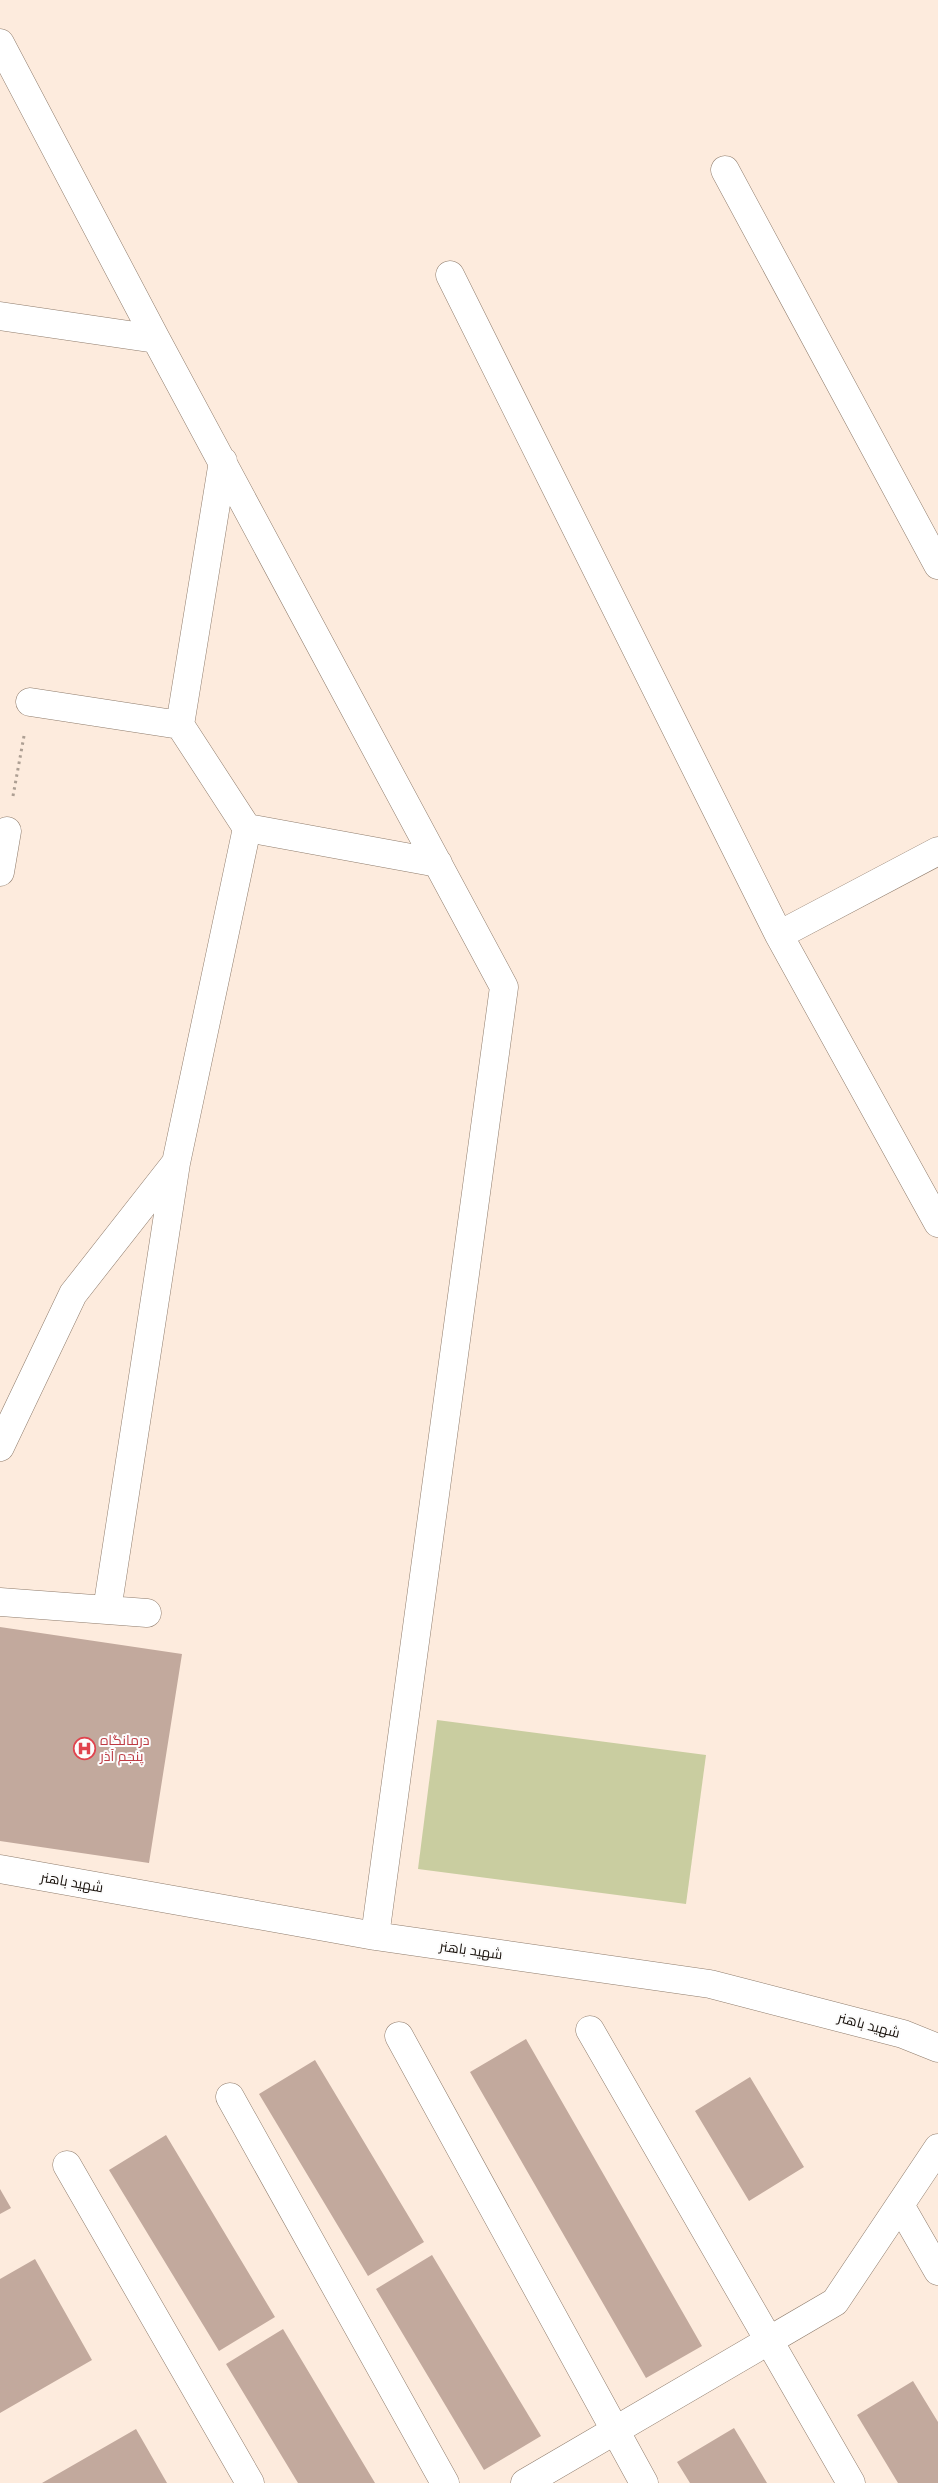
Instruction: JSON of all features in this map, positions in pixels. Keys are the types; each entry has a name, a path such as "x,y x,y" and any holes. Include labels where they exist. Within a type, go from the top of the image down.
{"street":[{"path":"0,43 156,339 504,987 375,1936"},
{"path":"725,170 938,565"},
{"path":"450,275 779,935 938,1223"},
{"path":"0,316 156,339"},
{"path":"107,1610 176,1163 247,828 180,724 223,461"},
{"path":"30,702 180,724"},
{"path":"247,828 438,863"},
{"path":"0,872 7,831"},
{"path":"779,935 938,851"},
{"path":"0,1447 73,1294 176,1163"},
{"path":"0,1602 147,1614"},
{"name":"شهید باهنر","path":"0,1869 375,1936 710,1984 935,2043"},
{"path":"590,2030 851,2483"},
{"path":"399,2036 644,2483"},
{"path":"230,2097 445,2483"},
{"path":"525,2483 835,2302 938,2148"},
{"path":"67,2165 250,2483"},
{"path":"900,2205 938,2271"}],"path":[{"path":"7,831 30,702"}],"green space":[{"path":"437,1720 706,1755 686,1904 418,1869"}],"building":[{"name":"درمانگاه پنجم آذر","path":"0,1627 182,1654 149,1863 0,1841"},
{"path":"526,2039 702,2346 646,2378 470,2072"},
{"path":"315,2060 424,2242 368,2276 259,2094"},
{"path":"750,2077 804,2167 749,2201 695,2111"},
{"path":"166,2135 275,2317 219,2351 109,2170"},
{"path":"0,2189 11,2208 0,2214"},
{"path":"432,2255 541,2436 484,2470 376,2289"},
{"path":"35,2259 92,2360 0,2413 0,2279"},
{"path":"283,2329 375,2483 298,2483 226,2364"},
{"path":"913,2381 938,2422 938,2483 898,2483 857,2415"},
{"path":"734,2428 767,2483 690,2483 677,2462"},
{"path":"136,2429 167,2483 42,2483"}],"place":[{"name":"درمانگاه پنجم آذر","path":"84,1748"}]}
